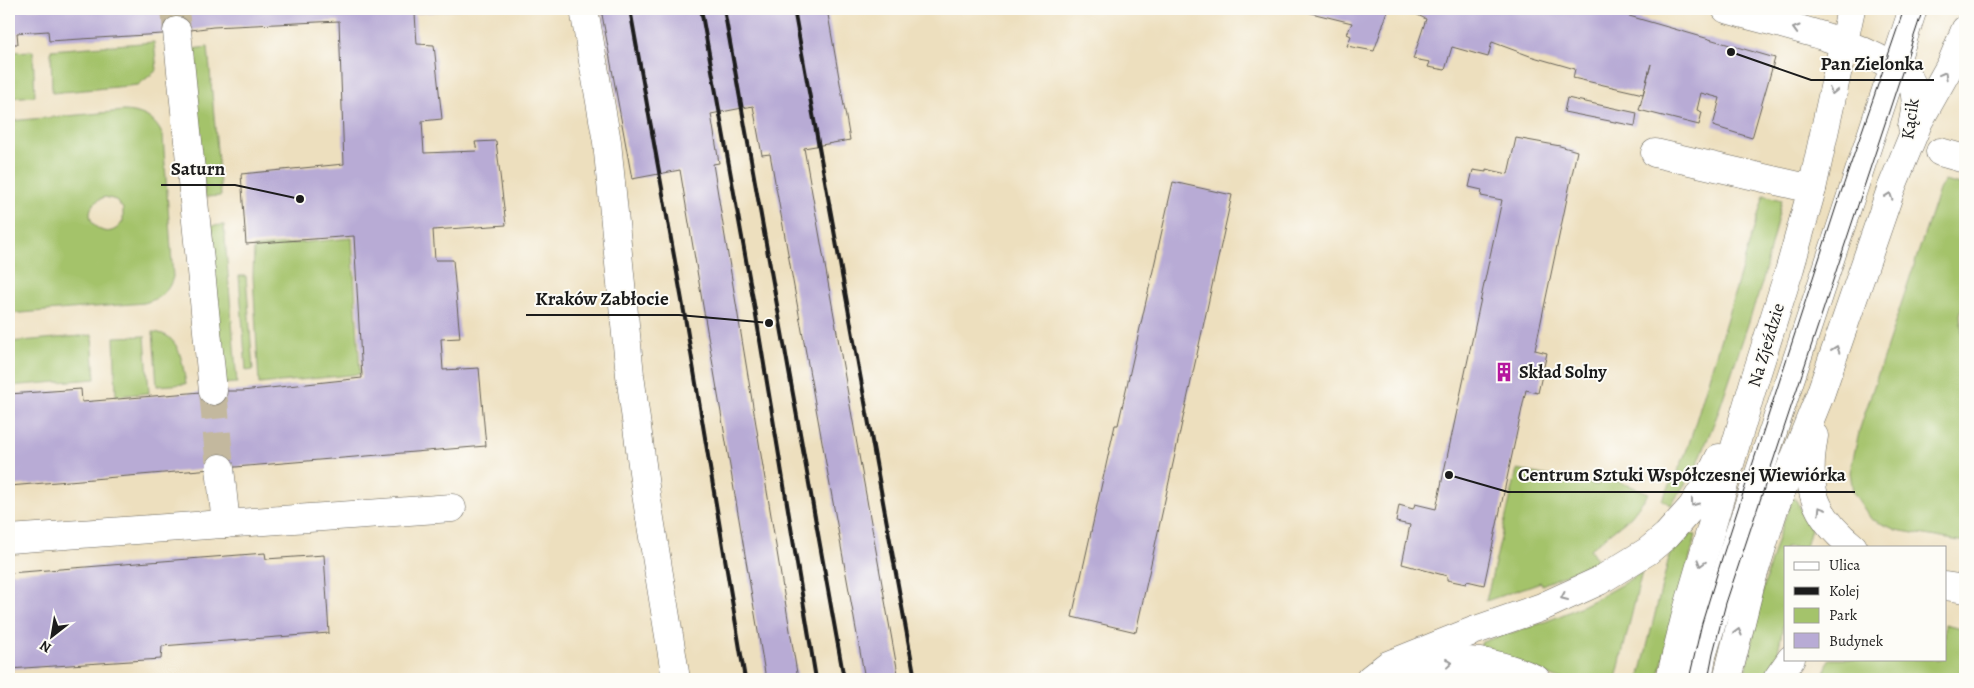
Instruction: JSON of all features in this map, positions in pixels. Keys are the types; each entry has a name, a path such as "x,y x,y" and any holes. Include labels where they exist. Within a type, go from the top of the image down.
{"street":[{"path":"584,9 607,142 630,375 646,494 676,679"},
{"name":"Kącik","path":"1726,9 1843,43 1872,54 1906,74 1912,84 1916,98 1906,149"},
{"name":"Na Zjeździe","path":"1670,679 1689,605 1812,189 1851,9"},
{"path":"1698,679 1702,656 1732,555 1913,9"},
{"path":"1727,679 1751,582 1768,528 1820,395 1906,149 1919,121 1951,64 1965,30"},
{"path":"177,31 213,392"},
{"path":"1655,153 1812,189"},
{"path":"1370,679 1388,664 1542,607 1599,581 1648,551 1667,536 1692,507 1707,483 1754,382"},
{"path":"1820,395 1810,458 1809,476 1812,494 1831,526 1840,537 1852,546"},
{"path":"220,468 226,524"},
{"path":"9,539 452,508"},
{"path":"1946,586 1965,589"},
{"path":"1777,679 1790,660"},
{"path":"1386,679 1394,675 1436,664 1466,661 1500,667 1536,679"}],"green space":[{"path":"154,42 157,70 138,85 52,93 51,50"},
{"path":"208,47 221,196 205,197 191,49"},
{"path":"33,51 35,96 9,98 9,52"},
{"path":"124,111 137,113 152,120 163,136 173,277 169,287 163,294 144,303 9,314 9,121","holes":["105,197 116,200 123,209 123,221 116,229 108,232 100,230 94,225 91,218 91,210 95,203"]},
{"path":"1944,181 1965,186 1965,296 1960,315 1965,358 1965,542 1896,530 1871,519 1853,492 1850,472 1860,428 1939,190"},
{"path":"1764,195 1782,200 1762,283 1718,413 1696,468 1671,505 1662,500 1682,462 1689,444"},
{"path":"224,225 237,383 222,384 209,226"},
{"path":"352,238 360,374 259,384 253,276 254,247"},
{"path":"239,276 246,276 253,370 246,371"},
{"path":"153,332 162,334 175,344 181,358 186,384 157,386"},
{"path":"92,335 95,379 9,386 9,342"},
{"path":"145,336 149,393 116,396 114,337"},
{"path":"1517,470 1598,485 1604,476 1649,493 1631,516 1590,549 1596,558 1595,561 1542,585 1541,582 1486,601"},
{"path":"1795,498 1811,529 1806,546 1784,546 1784,621 1777,657 1762,679 1745,679 1753,633 1770,565 1792,499"},
{"path":"1690,534 1696,535 1658,679 1639,679 1671,549"},
{"path":"1642,572 1616,679 1559,679 1482,649 1480,646 1482,642 1542,623 1568,612"},
{"path":"1946,624 1965,629 1965,679 1819,679 1825,671 1829,660 1946,660"}],"building":[{"path":"9,9 459,9 415,14 417,44 434,45 442,119 422,121 424,153 477,151 475,142 496,141 506,225 433,230 435,260 453,260 460,338 441,339 443,370 479,368 486,446 9,486 9,394 81,389 82,402 213,391 242,391 362,378 354,236 246,244 241,174 344,164 339,21 213,27 162,34 49,41 48,31 17,33 18,44 9,44"},
{"path":"601,9 827,9 850,140 804,148 899,679 865,679 770,154 762,155 753,106 711,114 719,163 713,164 798,679 766,679 680,170 632,179"},
{"path":"1295,9 1382,9 1388,11 1374,51 1347,46 1351,36 1347,34 1352,23"},
{"path":"1405,9 1568,9 1576,11 1576,9 1605,9 1775,58 1752,138 1713,126 1720,98 1701,93 1697,110 1702,112 1699,125 1639,110 1651,64 1643,94 1573,78 1575,69 1530,56 1492,42 1488,57 1452,47 1445,70 1428,67 1430,62 1413,59 1426,19"},
{"path":"1567,98 1637,113 1635,126 1564,112"},
{"name":"Skład Solny","path":"1516,138 1577,151 1535,350 1547,353 1538,393 1526,390 1484,585 1467,581 1466,584 1447,580 1447,576 1402,564 1410,525 1396,522 1399,505 1413,509 1415,504 1436,509 1502,200 1481,196 1482,190 1469,187 1473,170 1486,172 1486,169 1508,174"},
{"path":"1173,182 1232,195 1136,632 1072,617 1115,425 1118,425"},
{"path":"265,553 266,559 324,555 329,633 162,646 161,659 9,669 9,573"}],"tunnel":[{"path":"175,9 177,31"},
{"path":"213,391 220,468"}],"tram line":[{"path":"1689,679 1702,623 1722,558 1837,204 1904,9"},
{"path":"1708,679 1726,603 1923,9"}],"railway":[{"path":"630,9 686,323 745,679"},
{"path":"701,9 755,310 816,679"},
{"path":"724,9 844,679"},
{"path":"794,9 915,679"}],"place":[{"name":"Pan Zielonka","path":"1731,52"},
{"name":"Saturn","path":"300,199"},
{"name":"Kraków Zabłocie","path":"769,323"},
{"name":"Skład Solny","path":"1504,372"},
{"name":"Centrum Sztuki Współczesnej Wiewiórka","path":"1449,475"}]}
